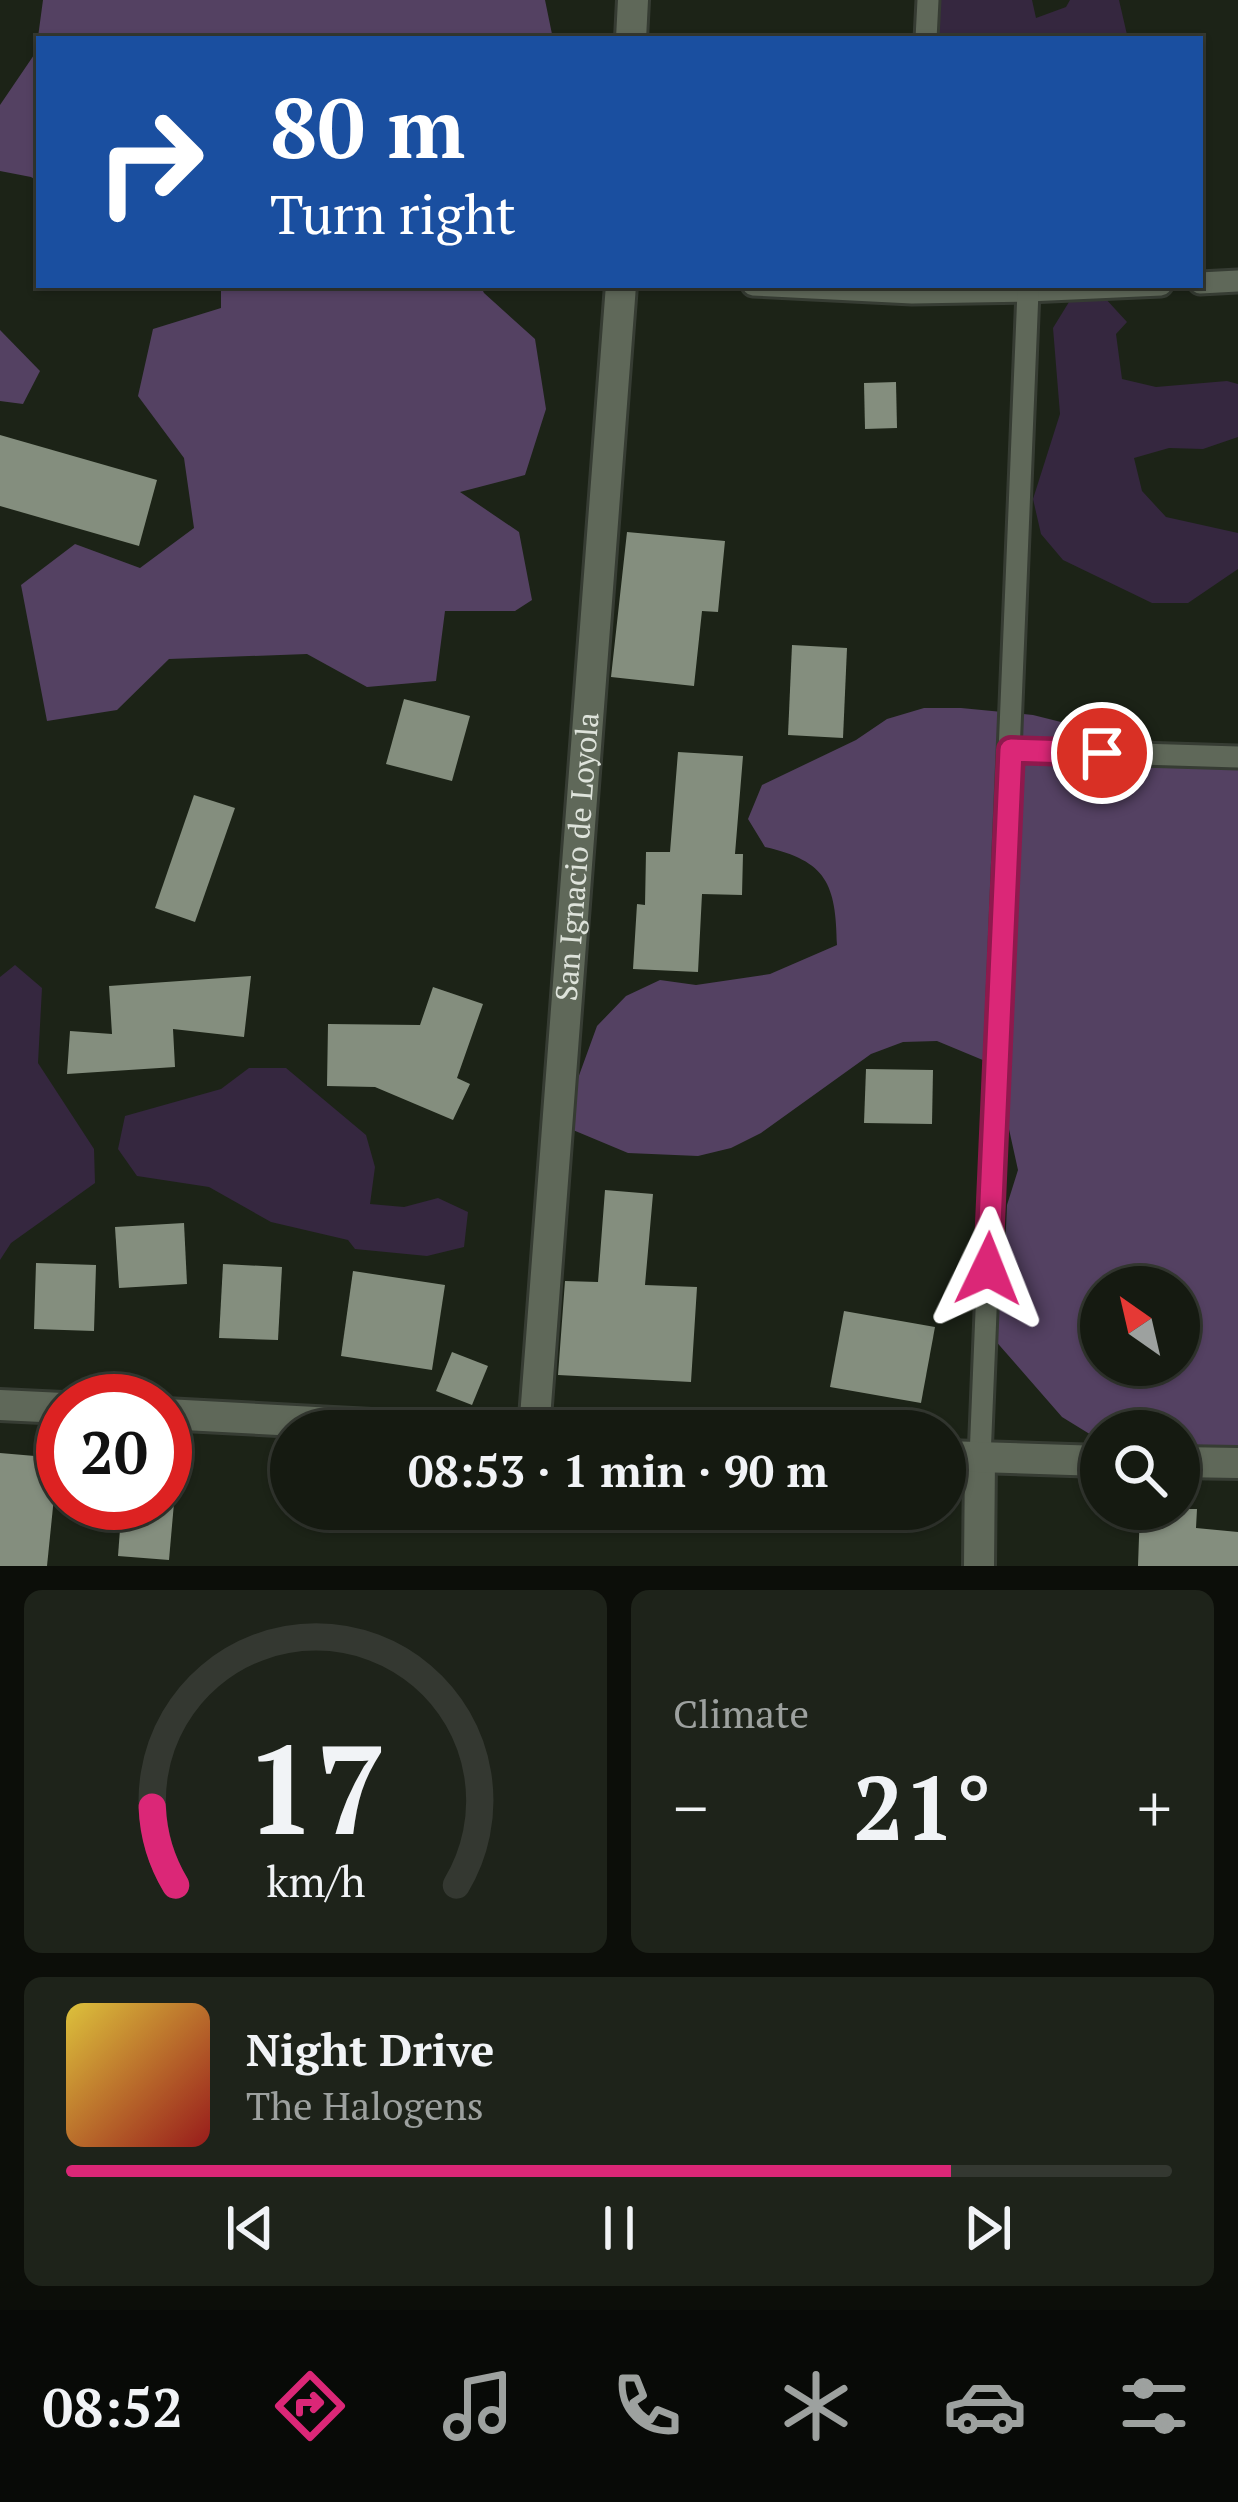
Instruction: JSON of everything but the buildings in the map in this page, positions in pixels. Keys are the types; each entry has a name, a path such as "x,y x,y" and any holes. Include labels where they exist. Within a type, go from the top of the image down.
{"street":[{"path":"631,36 633,0"},
{"name":"San Ignacio de Loyola","path":"536,1410 621,288"},
{"path":"0,1405 36,1407"},
{"path":"192,1415 270,1420"},
{"path":"966,1457 1080,1460"},
{"path":"980,1458 980,1566"},
{"path":"1200,1462 1238,1463"}],"lane":[{"path":"926,36 928,0"},
{"path":"1203,283 1238,281"},
{"path":"872,288 1028,292 1104,288"},
{"path":"980,1458 1028,292"},
{"path":"1011,750 1238,758"}],"shaded area":[{"path":"43,0 545,0 552,36 38,36"},
{"path":"929,0 1032,0 1036,18 1066,7 1070,0 1119,0 1127,36 920,36"},
{"path":"36,52 36,180 0,171 0,105"},
{"path":"221,288 482,288 535,339 546,409 525,475 460,492 519,532 532,600 515,611 445,611 436,681 367,687 307,654 169,659 117,710 47,721 21,585 75,544 140,568 194,528 184,458 138,396 153,329 221,308"},
{"path":"1104,297 1127,322 1116,334 1122,379 1156,387 1238,384 1238,437 1203,449 1169,448 1134,458 1142,491 1166,517 1238,533 1238,569 1188,603 1152,603 1063,560 1041,534 1033,499 1060,414 1053,328 1069,302"},
{"path":"0,330 40,371 23,404 0,401"},
{"path":"924,708 961,708 1033,715 1238,760 1238,1450 1200,1453 1200,1410 1080,1410 1080,1428 1062,1417 993,1338 986,1304 1004,1273 1007,1205 1018,1170 1003,1102 1002,1068 937,1041 903,1042 871,1054 761,1133 731,1148 698,1156 628,1153 561,1125 597,1026 626,996 660,980 696,985 770,974 837,945 834,906 824,878 802,860 765,847 748,819 762,785 856,740 887,719"},
{"path":"15,965 42,988 38,1063 94,1149 95,1183 11,1243 0,1260 0,977"},
{"path":"249,1068 286,1068 366,1135 375,1167 370,1204 404,1207 438,1198 468,1212 464,1247 427,1256 355,1249 348,1240 271,1222 209,1187 137,1176 118,1149 125,1116 221,1089"}],"route":[{"path":"988,1269 1011,750 1102,753"}]}
